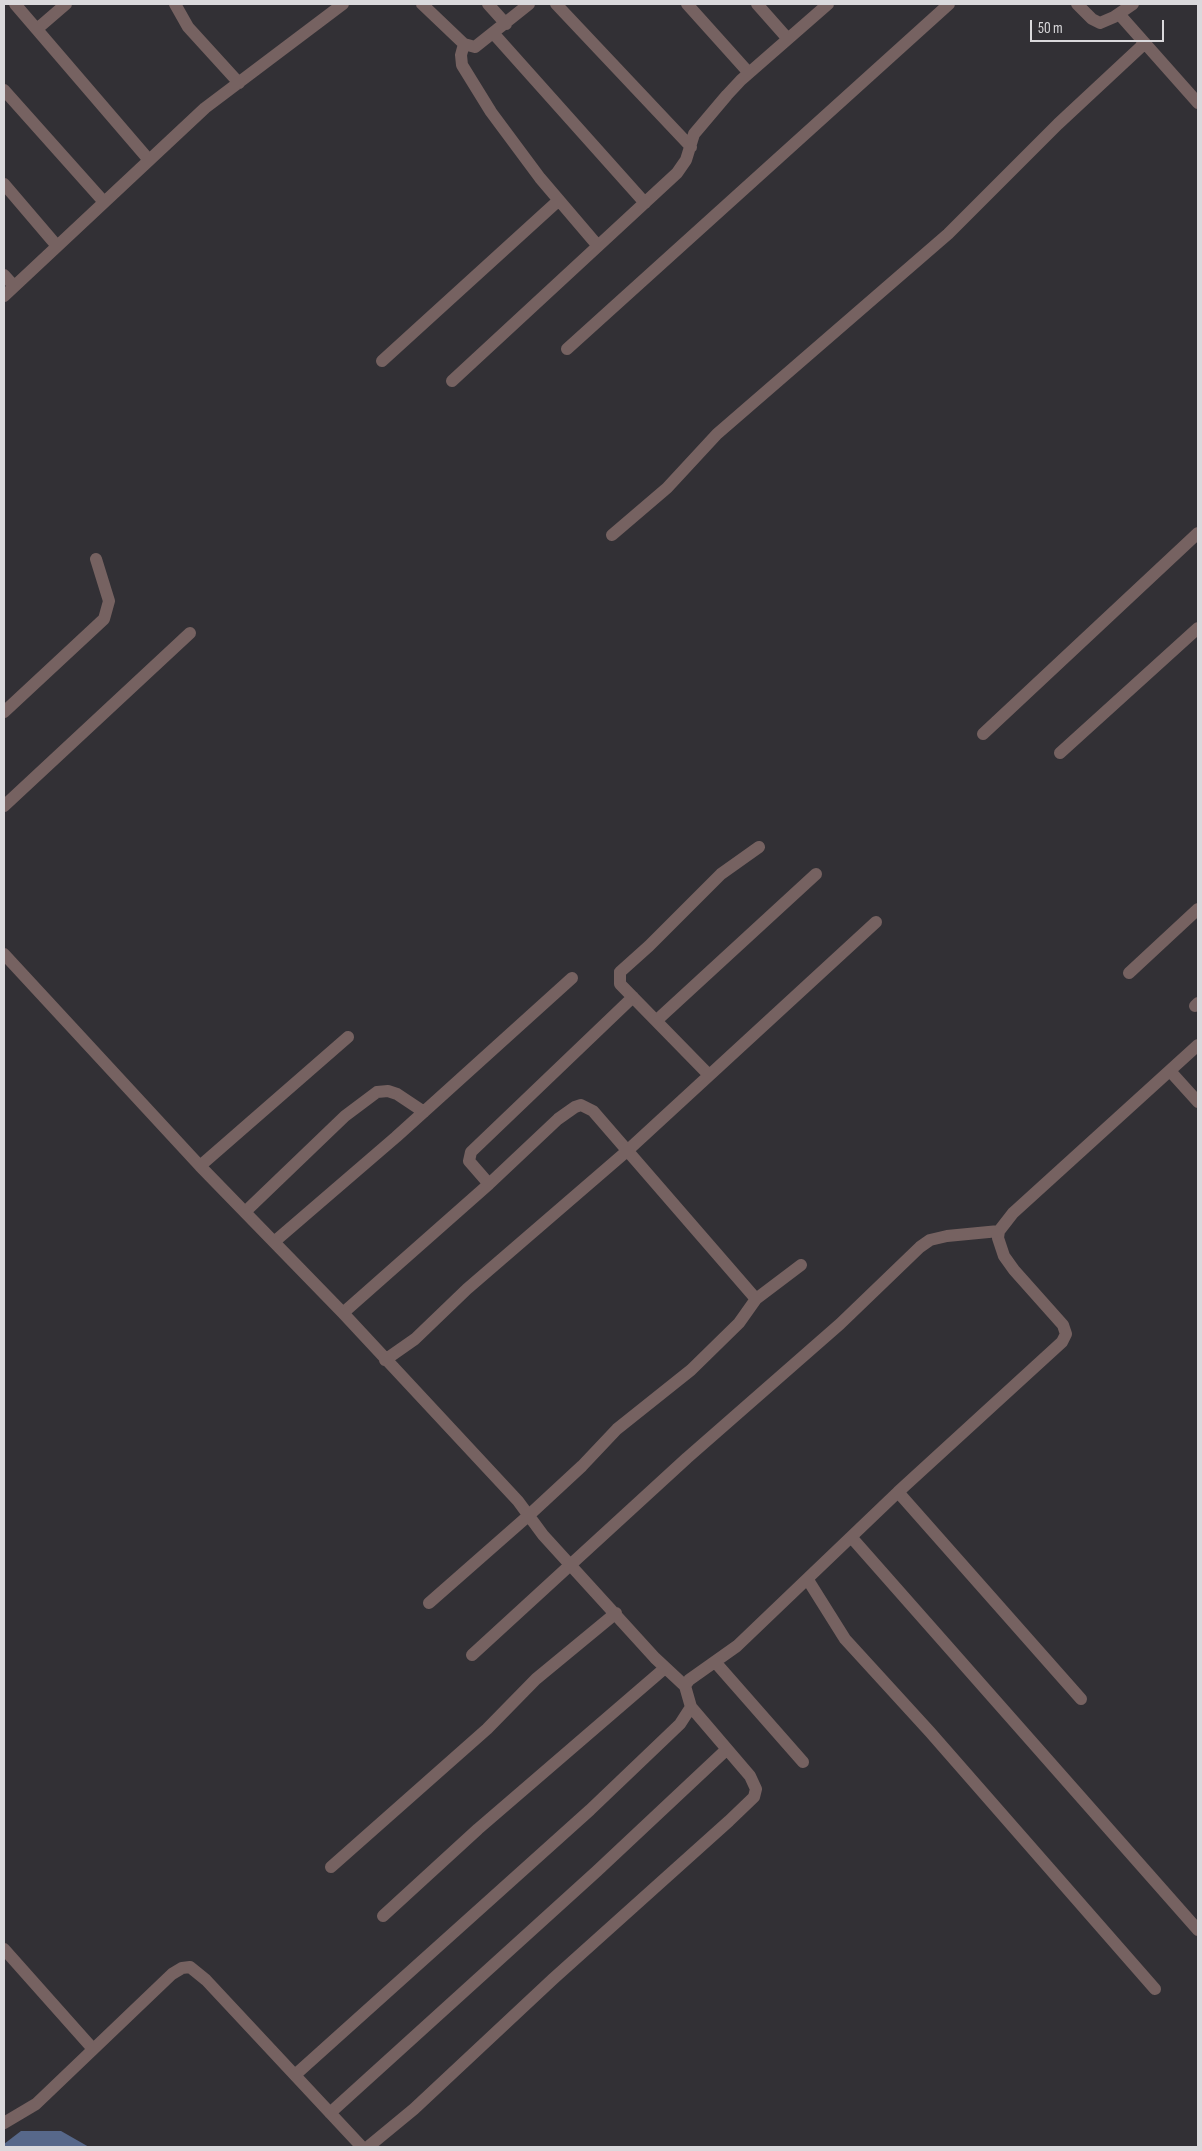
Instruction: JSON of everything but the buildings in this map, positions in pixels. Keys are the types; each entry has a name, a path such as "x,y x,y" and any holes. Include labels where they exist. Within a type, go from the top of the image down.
{"street":[{"path":"15,4 150,160"},
{"path":"37,29 66,4"},
{"path":"175,4 188,27 239,83"},
{"path":"4,296 205,108 343,4"},
{"path":"422,4 464,44 475,47 494,34 529,4"},
{"path":"488,4 506,24"},
{"path":"556,4 691,147"},
{"path":"687,4 749,73"},
{"path":"757,4 788,39"},
{"path":"452,382 676,173 686,160 694,134 749,73 828,4"},
{"path":"567,349 949,4"},
{"path":"1078,4 1092,19 1100,23 1119,14 1133,4"},
{"path":"1119,14 1198,103"},
{"path":"494,34 645,203"},
{"path":"612,535 667,488 717,434 948,234 1058,124 1145,43"},
{"path":"464,44 461,55 462,65 491,112 558,200 598,246"},
{"path":"4,90 104,202"},
{"path":"4,184 57,246"},
{"path":"382,362 558,200"},
{"path":"4,275 14,286"},
{"path":"983,734 1198,534"},
{"path":"4,712 104,620 109,601 96,559"},
{"path":"1060,753 1198,628"},
{"path":"4,806 190,634"},
{"path":"709,1075 620,984 620,972 649,946 721,874 759,847"},
{"path":"656,1021 816,874"},
{"path":"1129,973 1198,909"},
{"path":"385,1360 415,1339 467,1289 627,1150 876,922"},
{"path":"4,954 200,1166 343,1314 518,1501 528,1516 570,1564 665,1668 685,1686 691,1707 754,1783 756,1789 748,1804 553,1978 414,2109 368,2147"},
{"path":"274,1242 424,1112 572,978"},
{"path":"488,1184 469,1161 472,1152 633,997"},
{"path":"200,1166 348,1037"},
{"path":"685,1686 689,1680 716,1663 808,1580 898,1492 1013,1385 1058,1348 1066,1334 1063,1325 1004,1256 998,1238 999,1231 1013,1213 1198,1045"},
{"path":"1170,1070 1198,1102"},
{"path":"245,1212 345,1116 377,1092 388,1091 397,1094 424,1112"},
{"path":"343,1314 567,1112 581,1105 593,1111 756,1298"},
{"path":"472,1654 694,1451 840,1324 920,1246 937,1238 999,1231"},
{"path":"429,1604 582,1466 617,1428 691,1370 739,1322 756,1298 801,1265"},
{"path":"898,1492 1081,1699"},
{"path":"852,1538 1198,1930"},
{"path":"808,1580 845,1639 930,1732 1155,1989"},
{"path":"331,1866 487,1729 536,1679 616,1613"},
{"path":"716,1663 803,1762"},
{"path":"383,1916 486,1822 665,1668"},
{"path":"295,2075 590,1810 680,1724 691,1707"},
{"path":"330,2113 597,1871 726,1750"},
{"path":"4,1949 93,2048"},
{"path":"4,2123 36,2104 172,1974 182,1968 190,1967 206,1980 362,2147"}],"water":[{"path":"21,2131 61,2131 89,2147 4,2147 4,2144"}]}
